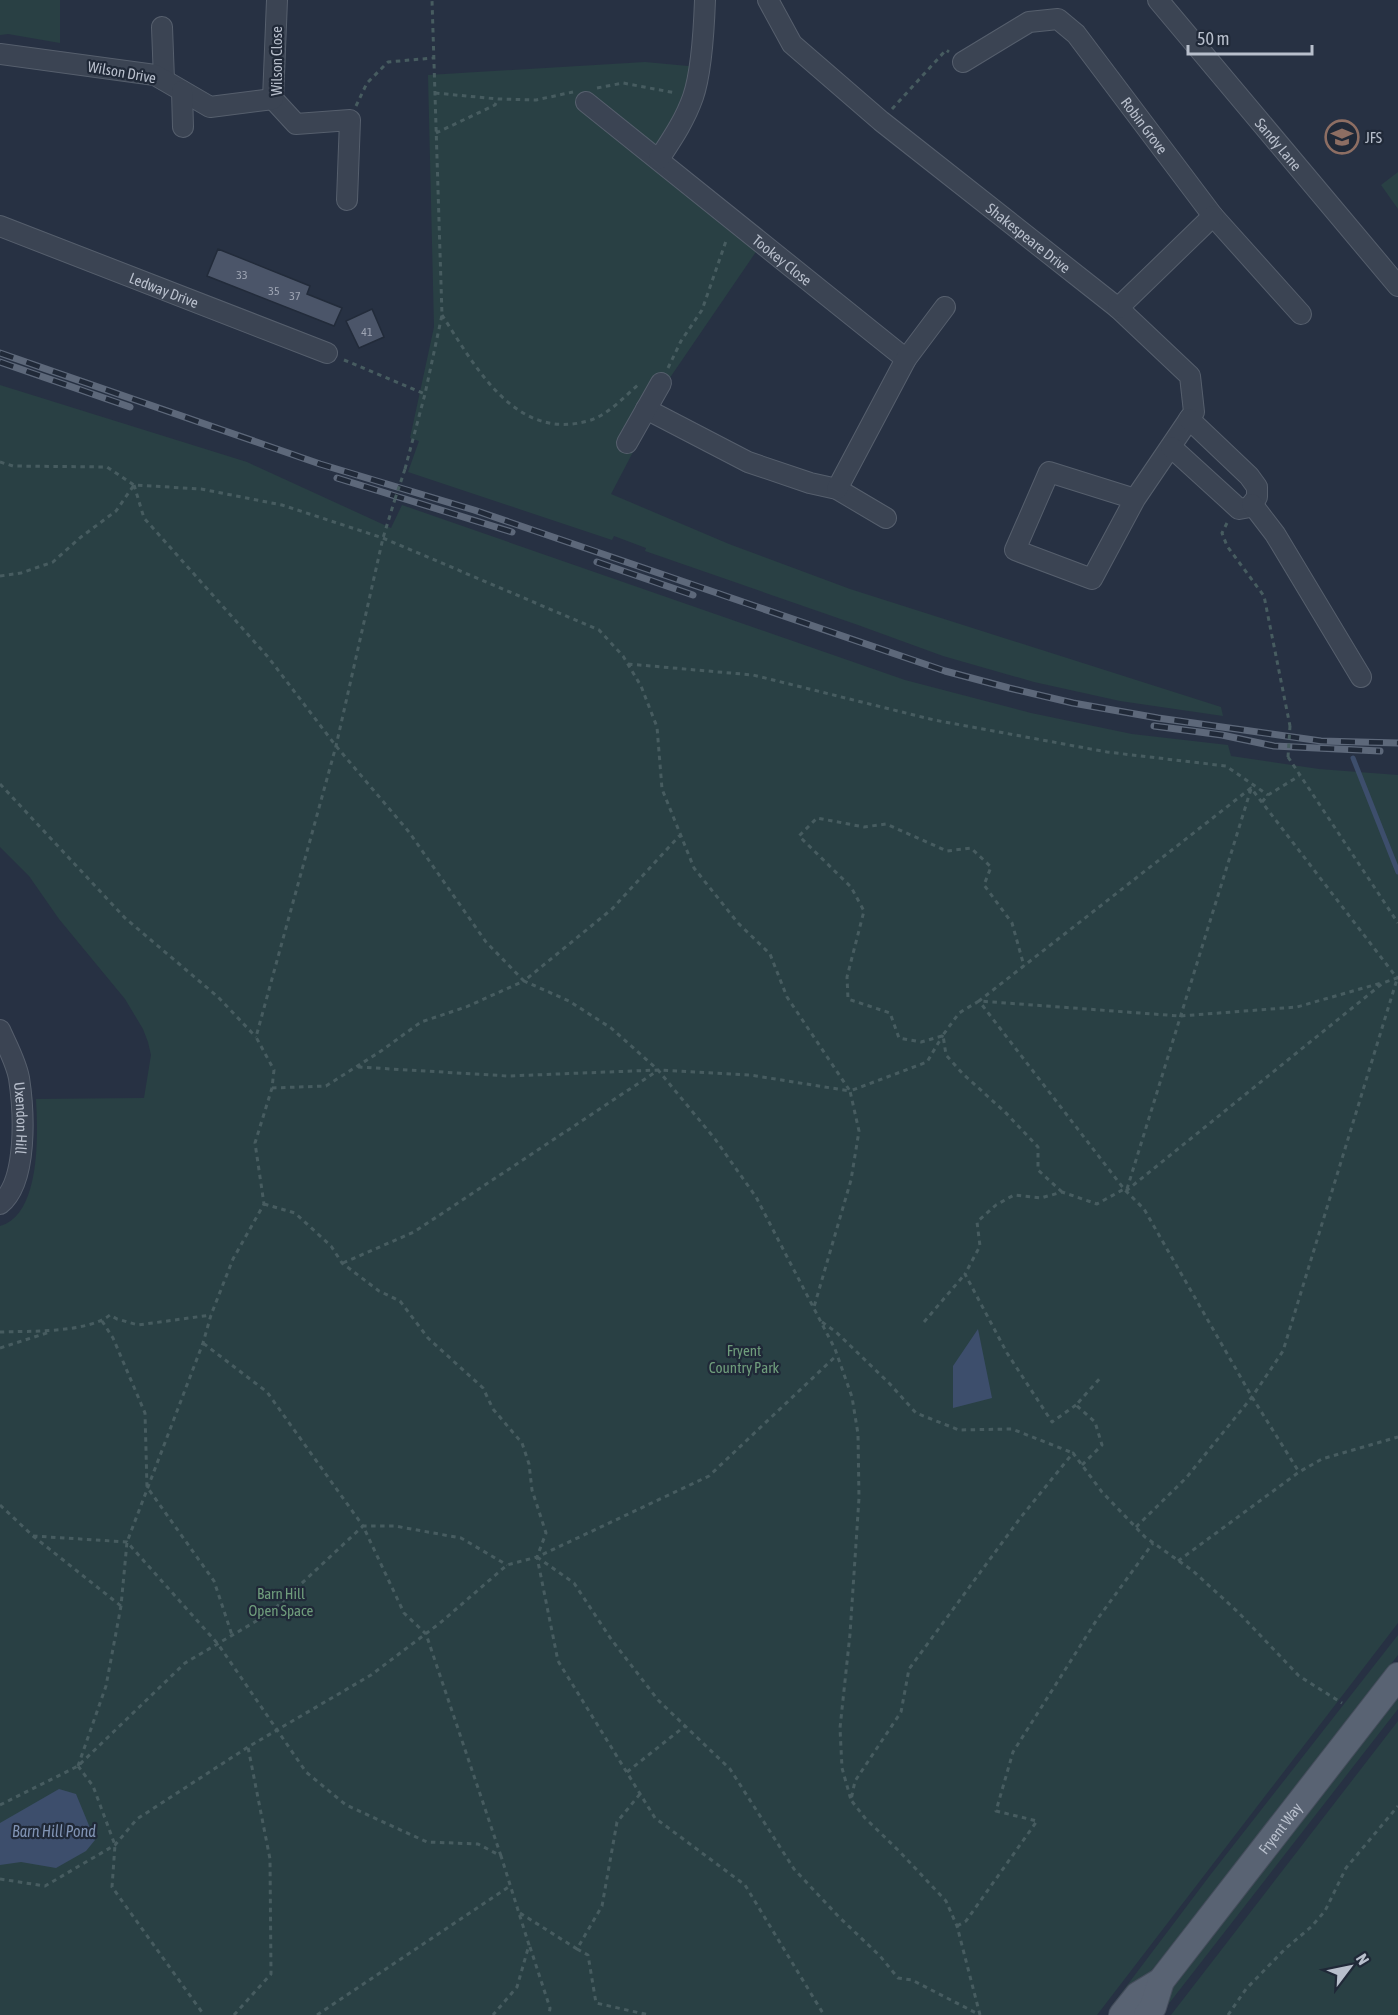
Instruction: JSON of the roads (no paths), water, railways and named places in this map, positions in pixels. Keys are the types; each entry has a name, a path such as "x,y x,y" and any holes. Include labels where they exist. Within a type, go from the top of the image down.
{"main road":[{"name":"Fryent Way","path":"1147,2015 1153,2007 1161,1981 1398,1676"},
{"name":"Fryent Way","path":"1122,2015 1138,1995 1161,1981"}],"street":[{"name":"Wilson Close","path":"277,0 273,99 296,124 350,120 347,200"},
{"path":"659,159 683,119 694,95 703,36 705,0"},
{"name":"Shakespeare Drive","path":"768,0 792,44 880,121 1118,308 1190,376 1194,412 1135,499 1092,579 1015,550 1049,472 1135,499"},
{"name":"Sandy Lane","path":"1158,0 1398,286"},
{"name":"Robin Grove","path":"963,62 1029,22 1059,19 1076,34 1213,216 1301,314"},
{"path":"162,27 164,80"},
{"name":"Wilson Drive","path":"0,54 155,75 210,107 273,99"},
{"path":"182,91 183,127"},
{"name":"Tookey Close","path":"585,94 659,159 906,359"},
{"path":"1118,308 1213,216"},
{"name":"Ledway Drive","path":"0,226 327,353"},
{"path":"837,489 906,359 945,307"},
{"path":"627,443 661,383"},
{"path":"646,409 748,462 801,480 837,489 886,518"},
{"path":"1189,419 1249,476 1257,488 1257,497 1244,505"},
{"path":"1171,447 1244,505 1275,534 1360,677"},
{"name":"Uxendon Hill","path":"0,1030 11,1052 19,1077 22,1124 20,1162 14,1185 0,1204"}],"water":[{"path":"978,1329 992,1398 953,1408 953,1366"},
{"name":"Barn Hill Pond","path":"59,1789 76,1794 95,1840 86,1851 56,1868 21,1862 0,1865 0,1823"}],"waterway":[{"path":"1353,758 1398,872"}],"railway":[{"path":"0,353 320,464 474,510 945,671 1073,703 1158,718 1321,741 1398,743"},
{"path":"0,362 130,407"},
{"path":"337,478 512,532"},
{"path":"597,562 693,595"},
{"path":"1154,726 1222,735 1274,746 1380,751"}],"place":[{"name":"JFS","path":"1342,137"}],"park label":[{"name":"Fryent Country Park","path":"744,1358"},
{"name":"Barn Hill Open Space","path":"281,1602"}]}
